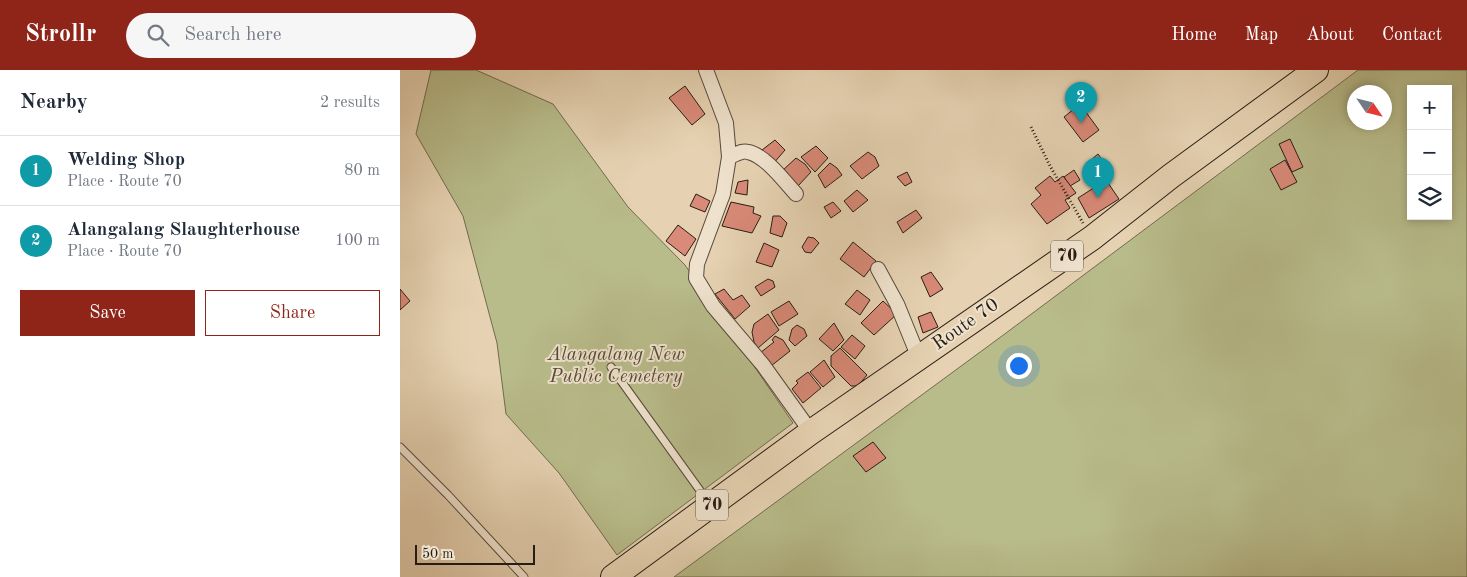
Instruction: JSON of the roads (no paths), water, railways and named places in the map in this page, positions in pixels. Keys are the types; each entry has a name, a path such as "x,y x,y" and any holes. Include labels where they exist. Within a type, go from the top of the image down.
{"highway":[{"name":"Route 70","path":"612,577 810,432 1092,238 1171,176 1316,70"}],"street":[{"path":"706,70 726,123 729,157 723,194 697,264 696,278 713,306 763,365 810,432"},
{"path":"729,157 748,151 775,170 796,194"},
{"path":"878,269 897,304 919,358"}],"lane":[{"path":"611,367 711,505"},
{"path":"400,446 524,577"}],"place":[{"name":"Alangalang Slaughterhouse","path":"1081,123"},
{"name":"Welding Shop","path":"1098,198"}],"park label":[{"name":"Alangalang New Public Cemetery","path":"616,366"}]}
